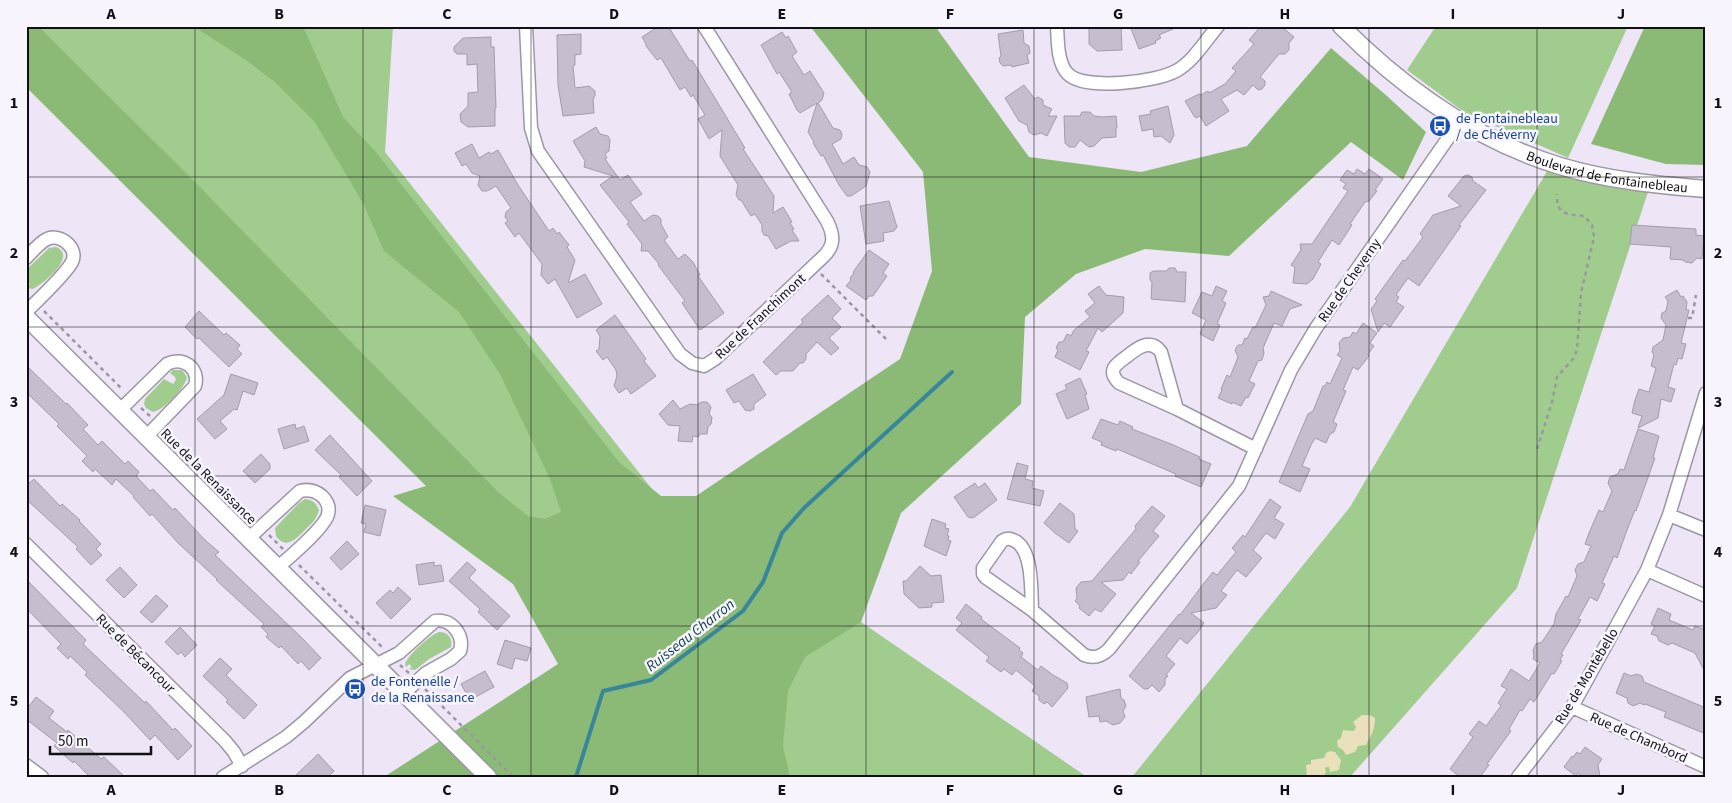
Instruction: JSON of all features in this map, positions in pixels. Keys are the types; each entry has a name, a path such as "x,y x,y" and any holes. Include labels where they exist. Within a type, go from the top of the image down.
{"street":[{"name":"Rue de Franchimont","path":"526,26 531,128 538,151 671,342 686,360 699,366 710,363 813,266 832,246 833,240 830,228 704,26"},
{"path":"1057,26 1060,58 1067,74 1076,80 1098,83 1158,77 1177,70 1190,59 1218,26"},
{"name":"Boulevard de Fontainebleau","path":"1341,26 1374,59 1460,121 1518,151 1561,167 1602,176 1706,189"},
{"name":"Rue de Cheverny","path":"1032,610 1026,552 1011,539 1006,539 985,564 983,574 1032,610 1080,652 1091,657 1102,656 1109,649 1234,493 1245,474 1291,370 1316,328 1460,121"},
{"path":"26,258 48,239 57,238 68,244 74,257 73,262 26,312"},
{"name":"Rue de la Renaissance","path":"26,317 146,437 255,532 376,664 488,777"},
{"path":"1177,409 1161,352 1156,347 1148,344 1139,347 1115,366 1113,374 1116,380 1256,449"},
{"name":"Rue de la Renaissance","path":"120,410 167,364 176,360 186,362 190,366 195,373 195,386 146,437"},
{"name":"Rue de Montebello","path":"1518,777 1572,706 1647,570 1669,514 1706,393"},
{"name":"Rue de la Renaissance","path":"255,532 300,491 311,490 324,498 328,507 328,517 284,562"},
{"path":"1669,514 1706,530"},
{"name":"Rue de Bécancour","path":"26,544 224,740 242,766"},
{"path":"1647,570 1706,596"},
{"path":"223,777 291,733 350,678 391,657 435,622 445,622 453,627 461,638 460,650 451,659 426,672 404,693"},
{"name":"Rue de Chambord","path":"1572,706 1706,767"},
{"path":"26,765 42,777"}],"path":[{"path":"1538,449 1552,402 1557,377 1573,358 1577,350 1582,294 1594,237 1592,225 1584,216 1559,210 1556,194"},
{"path":"813,266 886,339"},
{"path":"1688,318 1692,318 1696,295"},
{"name":"Rue de la Renaissance","path":"48,315 158,425 284,562 391,657 513,777"}],"green space":[{"path":"26,26 39,26 196,183 499,493 528,516 545,519 561,512 550,479 500,374 459,312 384,251 363,203 314,121 276,83 246,60 193,26 303,26 343,117 375,151 619,462 661,496 696,496 900,359 932,271 923,172 810,26 935,26 1029,157 1141,172 1247,146 1331,48 1426,132 1403,180 1351,142 1229,256 1145,249 1076,274 1025,317 1021,404 901,513 861,622 805,657 788,691 783,746 790,777 384,777 558,664 513,584 393,496 426,486 26,87"},
{"path":"39,26 393,26 385,152 652,489 861,622 1087,777 770,777 316,306"},
{"path":"1436,26 1628,26 1568,158 1464,112 1407,70"},
{"path":"1645,26 1706,26 1706,165 1666,164 1591,144"},
{"path":"1553,161 1651,183 1517,588 1350,777 1132,777 1350,507"},
{"path":"56,247 62,251 63,257 56,270 33,289 26,288 30,284 26,279 26,270 49,248"},
{"path":"173,370 182,370 187,377 183,387 168,403 157,411 153,412 146,408 144,404 145,399 164,379 173,384 176,380 170,373"},
{"path":"305,499 317,505 319,510 317,516 295,540 287,543 283,542 276,536 275,528"},
{"path":"439,632 449,636 451,647 429,659 415,670 409,669 412,667 409,664 406,667 407,660 415,651 430,637"}],"sand":[{"path":"1362,715 1369,715 1375,718 1372,732 1366,745 1358,746 1355,752 1346,755 1338,747 1337,741 1341,738 1343,730 1354,731 1356,727 1353,722"},
{"path":"1330,751 1335,752 1341,760 1339,770 1330,772 1329,767 1327,767 1323,777 1307,777 1306,765 1311,764 1311,760 1324,758 1326,753"}],"building":[{"path":"659,26 668,26 690,61 692,60 745,148 743,149 774,196 773,213 783,207 792,222 790,223 794,229 792,230 799,241 791,241 776,249 768,236 764,235 762,225 755,214 751,216 741,200 739,200 736,195 738,185 720,156 722,130 709,139 698,119 705,115 693,95 691,97 685,87 680,90 661,58 657,60 646,46 642,37"},
{"path":"1089,26 1121,26 1122,50 1097,51 1089,44"},
{"path":"1130,26 1180,26 1159,35 1161,38 1155,41 1156,43 1139,49"},
{"path":"1261,26 1281,26 1294,37 1289,43 1289,50 1285,54 1279,54 1260,77 1265,81 1262,89 1258,90 1253,85 1244,95 1237,90 1221,99 1229,111 1206,126 1200,116 1196,118 1194,116 1185,101 1208,91 1209,93 1225,84 1236,71 1232,68 1254,44 1249,40"},
{"path":"1023,30 1024,43 1029,46 1030,53 1027,55 1029,63 1012,67 1011,65 1003,66 999,58 1001,56 998,34"},
{"path":"782,32 786,38 788,36 797,52 792,56 804,75 810,71 824,93 822,100 818,103 833,128 840,130 842,134 841,139 832,144 843,164 854,157 859,165 867,167 870,172 866,186 851,196 847,196 839,185 808,132 817,103 800,113 797,110 789,94 792,92 779,72 777,74 761,45"},
{"path":"581,34 581,54 575,55 575,65 573,66 575,88 589,86 595,91 593,99 594,113 563,116 558,85 557,35"},
{"path":"491,37 491,47 494,47 495,126 468,127 461,122 460,114 468,106 468,93 478,92 477,64 467,65 467,54 457,54 454,51 454,47 463,38"},
{"path":"1024,85 1035,99 1038,97 1043,100 1043,105 1052,109 1048,116 1057,116 1047,136 1041,133 1034,135 1029,132 1027,125 1019,121 1005,98"},
{"path":"1168,106 1174,135 1170,143 1161,136 1154,137 1153,129 1142,131 1139,116 1151,114 1150,111"},
{"path":"1082,112 1090,112 1094,116 1102,117 1116,116 1116,137 1102,138 1094,146 1089,147 1080,140 1075,147 1069,147 1065,143 1064,116 1080,116"},
{"path":"596,127 600,134 608,136 610,140 609,151 605,154 607,158 605,159 620,180 628,175 642,194 630,202 644,221 653,215 661,219 661,224 668,237 664,240 678,259 685,254 693,262 700,275 698,276 724,313 700,330 682,303 685,301 648,251 641,251 642,244 627,224 629,222 600,185 613,176 584,167 585,161 573,141"},
{"path":"472,144 479,158 489,152 491,154 498,150 518,185 549,231 553,228 557,234 559,232 569,245 567,247 575,260 568,283 585,274 602,304 577,318 555,279 548,284 541,275 542,264 519,233 515,237 505,223 508,221 505,217 506,212 511,208 496,186 487,191 482,191 478,185 480,176 472,173 466,164 462,166 455,153"},
{"path":"1357,169 1365,174 1369,169 1383,179 1375,190 1377,191 1369,201 1365,202 1339,245 1332,240 1318,262 1321,264 1313,279 1307,284 1293,283 1295,267 1291,265 1301,250 1300,244 1312,244 1348,191 1343,188 1346,184 1340,180 1347,170 1354,174"},
{"path":"1468,175 1486,190 1459,225 1461,226 1419,286 1408,278 1396,295 1399,297 1396,302 1404,307 1390,327 1384,323 1378,332 1371,309 1377,301 1375,299 1403,260 1405,261 1423,237 1420,234 1433,215 1461,206 1448,196 1464,176"},
{"path":"889,201 897,227 894,231 883,233 884,241 866,244 860,206"},
{"path":"1632,225 1696,229 1696,235 1704,236 1702,259 1697,258 1692,263 1670,259 1671,247 1630,244"},
{"path":"869,250 889,264 883,273 887,276 873,296 869,296 866,300 846,286 851,280 853,272"},
{"path":"1169,268 1175,268 1177,272 1186,272 1185,302 1151,299 1152,282 1150,280 1150,273 1153,271 1166,271"},
{"path":"1099,286 1106,295 1124,297 1123,313 1102,332 1098,328 1086,351 1089,352 1080,370 1055,357 1058,350 1056,348 1059,342 1063,342 1067,334 1071,336 1074,330 1090,317 1085,311 1095,303 1088,294"},
{"path":"1216,286 1227,291 1222,301 1226,303 1217,324 1220,325 1213,341 1200,334 1206,320 1192,313 1202,292 1212,296"},
{"path":"1677,290 1687,302 1686,310 1689,310 1681,343 1686,344 1682,359 1678,358 1676,365 1674,364 1668,387 1675,389 1671,402 1661,399 1658,418 1638,428 1642,416 1632,413 1635,400 1639,389 1649,392 1656,368 1651,366 1654,355 1652,352 1653,347 1663,340 1666,325 1661,318 1662,313 1666,311 1668,301 1665,297"},
{"path":"1271,291 1302,305 1290,309 1282,326 1274,323 1263,348 1262,360 1258,361 1249,381 1255,384 1248,398 1246,397 1241,406 1232,402 1232,404 1218,398 1221,389 1227,375 1230,377 1238,357 1235,350 1238,345 1242,345 1245,338 1247,339 1253,327 1255,328 1266,305 1263,297 1269,296"},
{"path":"828,295 841,309 832,318 841,327 829,338 839,348 831,355 817,342 806,354 806,359 803,363 800,363 793,371 781,371 776,375 763,362 803,322 801,320"},
{"path":"199,311 224,335 226,333 240,345 237,349 242,354 229,367 185,327"},
{"path":"615,315 646,359 644,361 656,376 631,394 627,388 619,393 614,386 617,376 616,370 607,357 603,360 596,351 599,349 600,336 596,330"},
{"path":"1363,323 1377,333 1370,343 1374,346 1358,370 1353,367 1343,390 1346,391 1333,422 1337,424 1334,432 1330,434 1326,443 1315,438 1311,445 1302,466 1310,469 1300,492 1279,482 1308,414 1313,411 1323,386 1327,382 1330,384 1342,358 1337,355 1340,351 1339,343 1343,338 1350,337 1353,332 1356,334"},
{"path":"26,365 88,425 83,429 98,445 102,441 125,464 128,461 139,472 136,476 150,491 153,489 173,510 175,508 219,552 215,555 321,658 309,670 301,661 298,664 281,646 279,648 266,637 268,634 261,627 264,624 178,543 152,514 150,516 134,496 116,479 112,485 95,469 93,472 82,461 87,456 57,426 59,424 26,392"},
{"path":"231,374 258,383 254,395 243,391 237,410 234,409 220,421 227,429 215,439 197,419 224,395"},
{"path":"753,374 766,395 754,404 754,409 750,411 745,410 739,401 734,403 726,390"},
{"path":"1080,378 1087,394 1085,395 1089,409 1067,419 1056,394 1067,389 1065,385"},
{"path":"673,400 680,409 690,404 697,405 701,402 707,402 711,407 709,414 712,417 707,434 700,434 698,437 693,436 692,442 678,441 680,426 668,425 659,414"},
{"path":"1101,419 1118,425 1120,421 1133,427 1132,429 1171,444 1211,464 1201,487 1175,476 1176,474 1117,449 1116,451 1101,445 1102,442 1092,438"},
{"path":"295,424 296,429 304,426 309,441 284,449 278,429"},
{"path":"1638,429 1659,436 1653,458 1655,458 1617,558 1614,556 1602,583 1605,584 1597,601 1590,597 1578,619 1581,620 1561,654 1563,655 1560,660 1562,661 1534,702 1530,699 1522,711 1520,710 1509,729 1511,731 1480,777 1460,777 1450,769 1473,737 1469,734 1479,721 1486,726 1501,706 1498,703 1507,689 1501,686 1511,669 1529,681 1540,663 1533,659 1533,650 1536,644 1542,642 1554,624 1556,614 1566,596 1568,597 1577,576 1575,570 1578,564 1584,562 1591,546 1585,544 1589,533 1599,510 1603,512 1612,491 1608,483 1610,477 1618,474 1620,469 1624,470"},
{"path":"330,435 372,481 357,496 339,477 341,475 315,450"},
{"path":"261,454 270,464 270,469 255,483 243,471"},
{"path":"1017,463 1028,466 1025,479 1033,481 1032,488 1044,491 1040,506 1007,499"},
{"path":"34,479 60,506 62,504 80,520 101,544 96,549 102,555 91,565 76,549 78,547 26,499 26,486"},
{"path":"975,483 978,488 985,483 997,500 973,518 968,517 954,497"},
{"path":"1270,499 1281,507 1274,518 1284,524 1275,539 1266,533 1253,550 1262,558 1246,577 1237,570 1221,591 1227,595 1216,608 1191,613 1204,623 1187,644 1180,638 1166,656 1175,664 1166,675 1168,676 1165,679 1165,685 1159,692 1152,685 1148,689 1144,689 1129,676 1213,572 1217,575 1236,552 1232,548 1243,535 1245,537"},
{"path":"1060,503 1074,514 1075,529 1078,531 1069,543 1044,523"},
{"path":"365,505 386,510 380,536 364,532 366,524 361,523"},
{"path":"1152,506 1165,516 1153,531 1159,536 1138,561 1140,562 1131,574 1129,572 1123,580 1101,582 1116,594 1101,612 1095,609 1089,616 1079,608 1080,606 1075,601 1077,598 1076,588 1081,582 1092,581 1136,529 1135,526"},
{"path":"932,519 946,524 945,528 949,529 947,535 949,536 948,540 951,541 946,556 924,546"},
{"path":"347,541 359,554 341,570 330,558"},
{"path":"434,562 434,566 441,565 444,581 419,585 416,565"},
{"path":"467,562 476,570 469,578 510,616 497,630 478,612 480,609 449,581"},
{"path":"920,566 931,576 941,575 944,602 932,603 932,607 919,608 904,594 903,581 906,581"},
{"path":"120,567 137,585 124,598 106,580"},
{"path":"26,579 86,640 83,644 145,703 146,701 173,730 175,728 192,746 178,760 155,735 150,740 85,675 87,672 70,656 68,659 57,648 61,644 26,608"},
{"path":"398,587 411,599 391,619 376,603 390,590 393,593"},
{"path":"156,595 168,606 152,623 140,612"},
{"path":"966,604 982,617 981,619 1020,648 1019,650 1023,653 1021,657 1038,670 1041,666 1067,683 1068,688 1052,707 1047,702 1044,704 1039,700 1039,696 1032,691 1035,686 1016,670 1012,675 1004,669 1001,672 986,661 989,657 956,630 962,623 956,618"},
{"path":"1658,608 1671,614 1669,620 1693,630 1695,626 1706,630 1706,674 1695,653 1672,643 1668,645 1659,641 1657,636 1651,634 1655,626 1651,624"},
{"path":"180,627 197,645 185,657 181,652 178,655 165,642"},
{"path":"505,640 531,648 527,661 515,658 512,669 497,664"},
{"path":"220,658 232,669 226,675 257,705 244,719 226,702 228,700 203,676"},
{"path":"485,671 494,687 470,700 461,684"},
{"path":"1624,673 1631,676 1637,674 1642,676 1644,682 1706,708 1706,734 1664,717 1666,712 1645,704 1640,703 1633,706 1628,703 1627,698 1616,693"},
{"path":"1120,689 1121,698 1126,706 1123,711 1125,717 1120,723 1113,725 1106,721 1100,722 1099,716 1089,717 1086,697"},
{"path":"36,697 54,711 49,718 67,732 68,730 101,759 104,757 125,777 90,777 74,761 73,763 54,746 57,743 26,719 26,710"},
{"path":"1585,747 1602,759 1598,765 1600,777 1584,777 1578,773 1576,776 1564,767 1572,756 1577,752 1580,754"},
{"path":"318,754 334,771 328,777 294,777"}],"waterway":[{"name":"Ruisseau Charron","path":"576,777 603,691 651,680 743,611 763,582 782,533 804,508 952,372"}],"place":[{"name":"de Fontainebleau / de Chéverny","path":"1440,126"},
{"name":"de Fontenelle / de la Renaissance","path":"355,689"}]}
